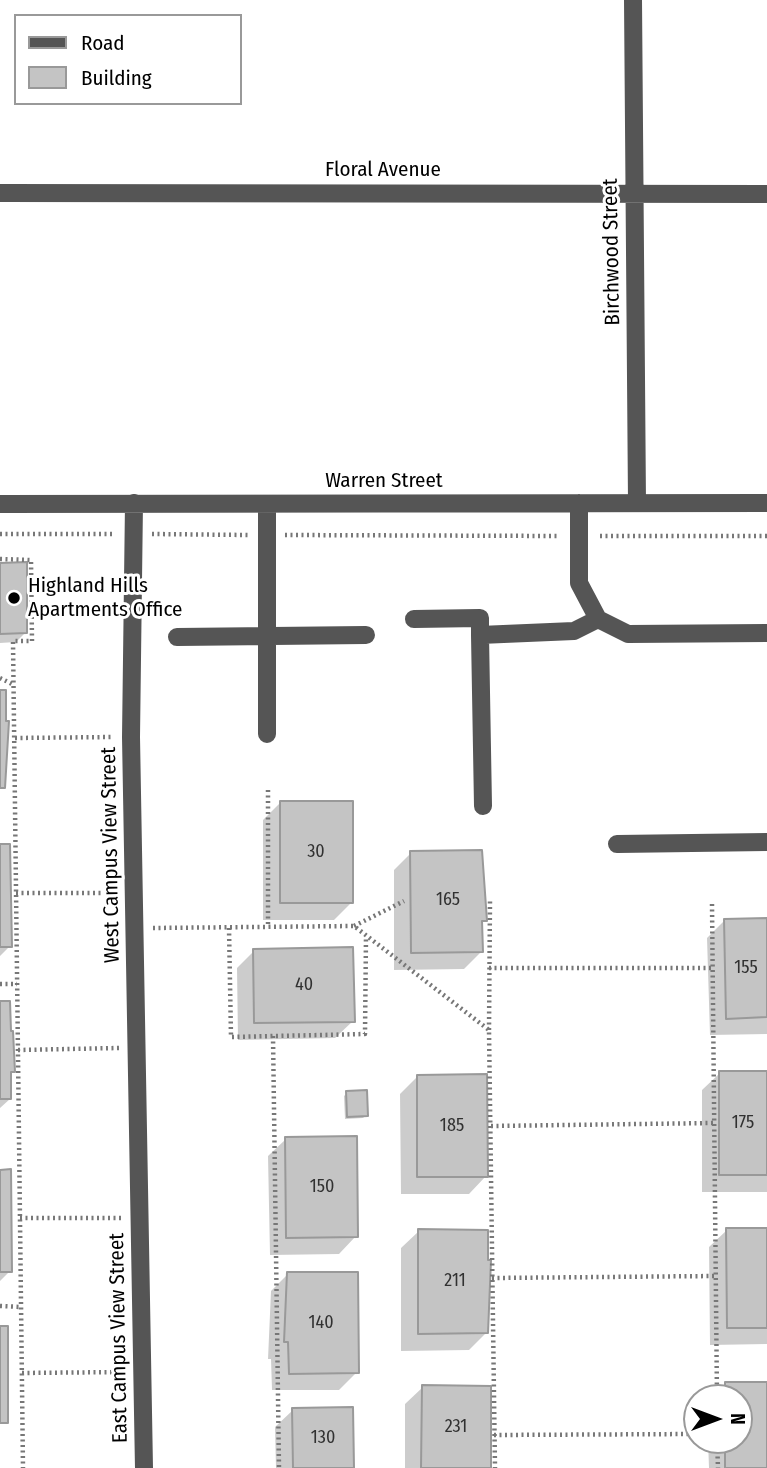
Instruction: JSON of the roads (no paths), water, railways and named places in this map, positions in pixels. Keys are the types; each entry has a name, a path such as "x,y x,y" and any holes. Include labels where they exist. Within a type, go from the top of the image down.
{"street":[{"name":"Birchwood Street","path":"633,0 637,503"},
{"name":"Floral Avenue","path":"0,194 767,194"},
{"name":"West Campus View Street","path":"134,503 131,737 140,1213"},
{"path":"579,503 579,583 598,620 628,634 767,633"},
{"name":"Warren Street","path":"0,504 767,503"},
{"path":"267,504 267,734"},
{"path":"414,619 480,618 483,806"},
{"path":"480,635 574,631 598,620"},
{"path":"177,637 366,635"},
{"path":"617,844 767,842"},
{"name":"East Campus View Street","path":"140,1213 144,1468"}],"place":[{"name":"Highland Hills Apartments Office","path":"14,598"}]}
